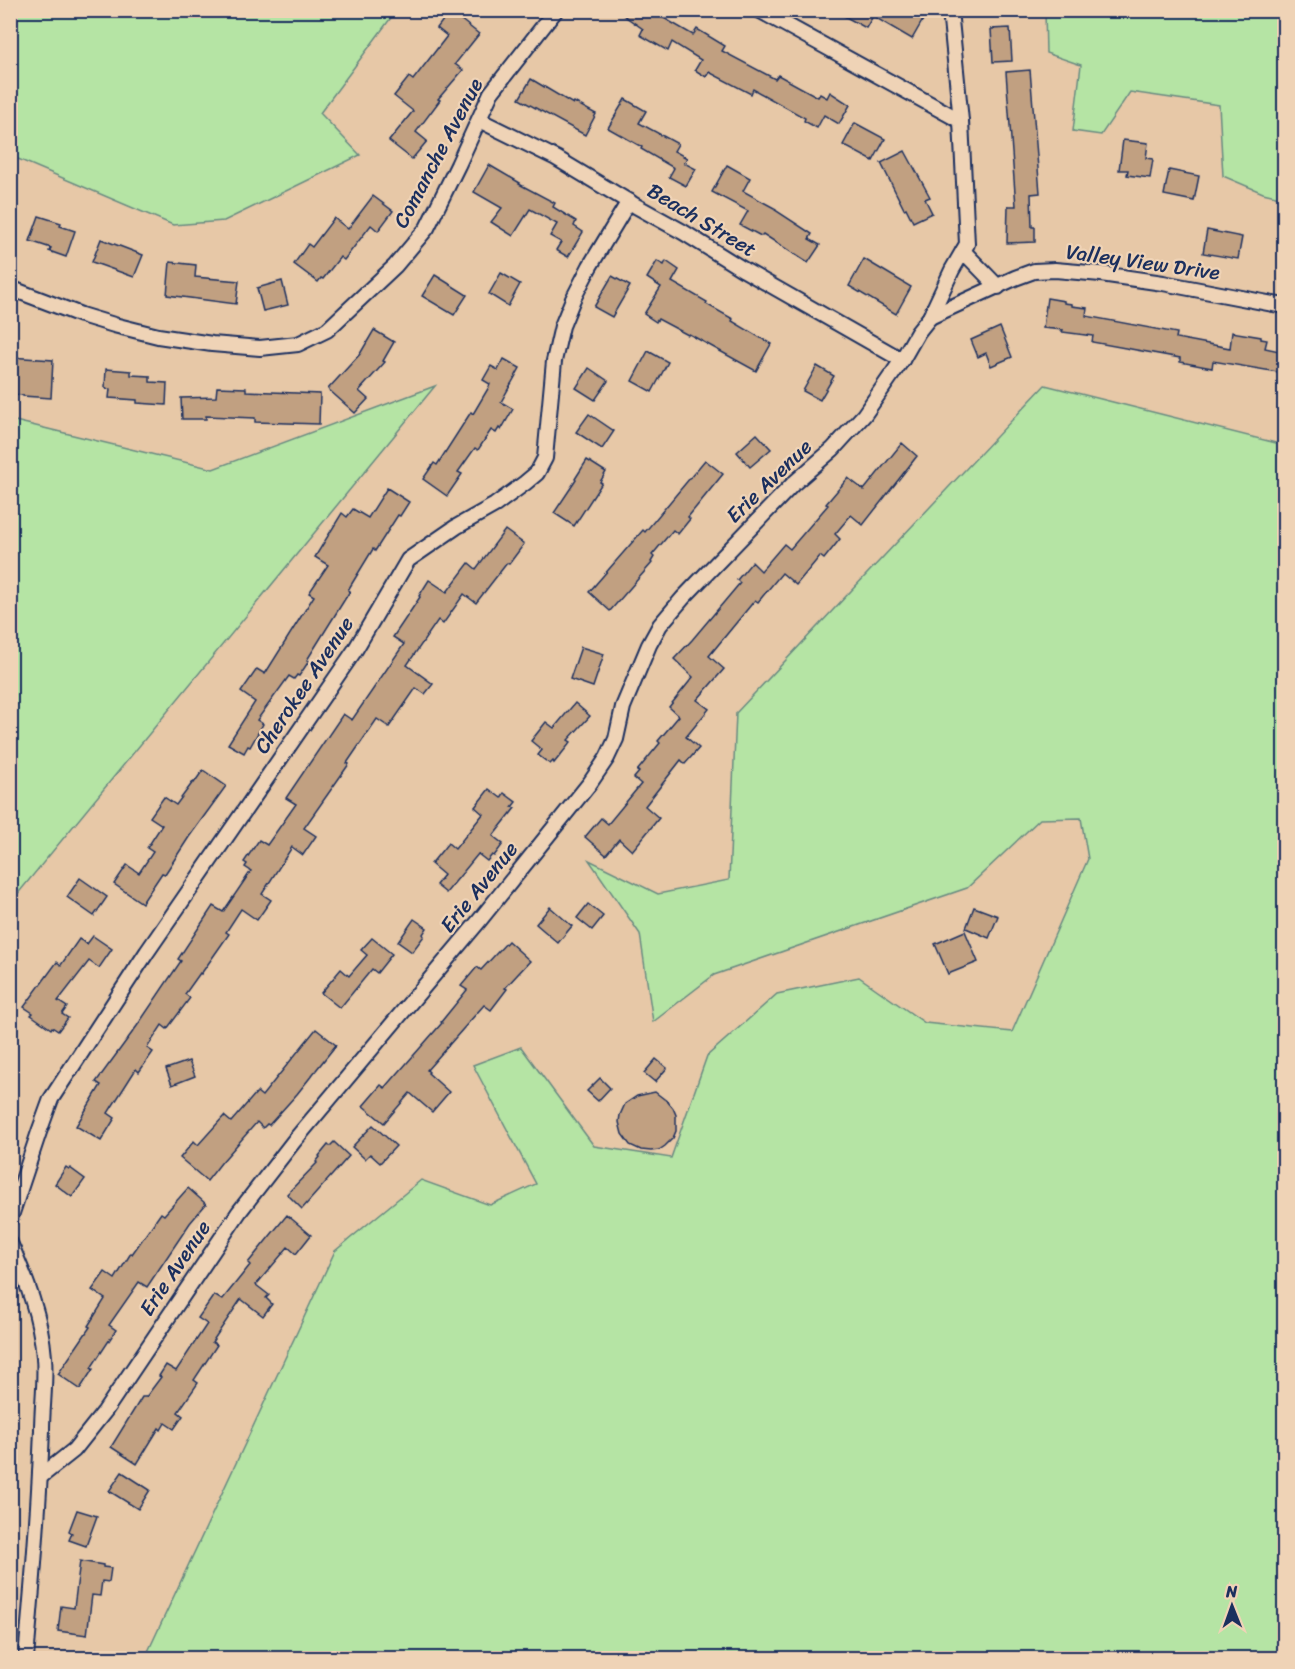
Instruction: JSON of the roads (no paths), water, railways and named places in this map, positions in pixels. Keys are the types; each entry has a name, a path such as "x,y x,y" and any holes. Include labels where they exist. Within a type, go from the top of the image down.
{"street":[{"name":"Comanche Avenue","path":"10,288 81,315 158,336 212,344 260,348 298,344 327,330 395,266 427,228 491,93 556,10"},
{"path":"759,10 961,121"},
{"name":"Erie Avenue","path":"40,1477 74,1450 105,1411 239,1212 294,1141 590,783 607,758 616,739 623,707 660,625 785,492 864,415 930,317 952,270 968,244 961,121 950,10"},
{"name":"Beach Street","path":"479,120 556,158 902,360"},
{"name":"Cherokee Avenue","path":"10,1219 51,1099 153,943 355,650 408,560 456,527 495,505 537,473 546,458 554,361 562,326 590,266 629,201"},
{"path":"930,317 998,287 963,251"},
{"name":"Valley View Drive","path":"998,287 1034,271 1055,270 1163,283 1284,306"},
{"path":"10,1243 30,1290 44,1357 40,1477 26,1659"}]}
